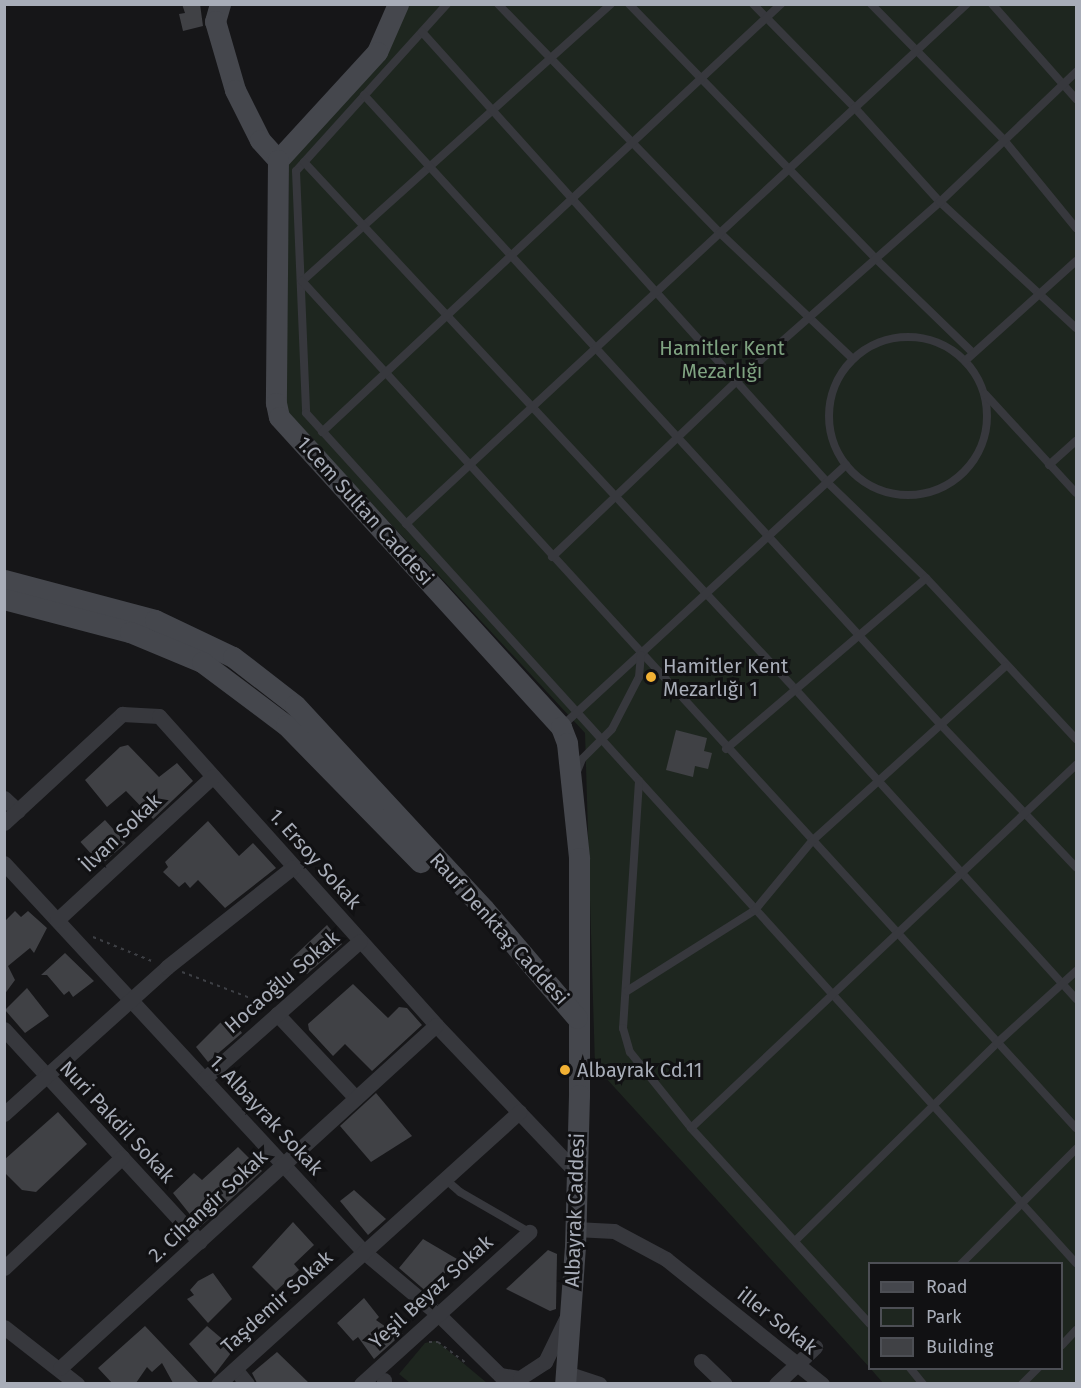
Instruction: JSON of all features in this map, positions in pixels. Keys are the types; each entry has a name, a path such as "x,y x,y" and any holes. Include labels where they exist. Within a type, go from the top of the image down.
{"street":[{"path":"220,4 215,21 235,90 260,140 278,160 377,52 398,4"},
{"name":"1.Cem Sultan Caddesi","path":"278,160 275,171 279,417 561,727"},
{"name":"Rauf Denktaş Caddesi","path":"4,580 155,620 233,657 295,705 484,909 577,1027"},
{"name":"Rauf Denktaş Caddesi","path":"4,599 130,632 202,662 277,718 384,824 577,1027"},
{"name":"1. Ersoy Sokak","path":"4,823 122,714 159,716 436,1025 576,1172"},
{"path":"561,727 571,783 579,858 577,1027"},
{"name":"İlvan Sokak","path":"57,920 213,776"},
{"path":"4,798 18,811"},
{"name":"1. Albayrak Sokak","path":"4,863 364,1252 439,1315 505,1379"},
{"path":"4,1114 133,1001 167,966 292,867"},
{"name":"Hocaoğlu Sokak","path":"204,1079 360,941"},
{"path":"277,1014 356,1098"},
{"name":"2. Cihangir Sokak","path":"60,1368 436,1025"},
{"name":"Albayrak Caddesi","path":"566,1378 575,1229 577,1027"},
{"name":"Nuri Pakdil Sokak","path":"4,1029 200,1242"},
{"name":"Taşdemir Sokak","path":"218,1383 519,1112"},
{"path":"4,1268 122,1157"},
{"name":"iller Sokak","path":"575,1229 614,1231 633,1239 666,1259 822,1383"},
{"name":"Yeşil Beyaz Sokak","path":"361,1383 529,1232"},
{"path":"505,1379 520,1378 545,1362 571,1311"},
{"path":"4,1327 77,1383"},
{"path":"776,1383 815,1347"},
{"path":"701,1361 725,1383"},
{"path":"235,1369 247,1383"},
{"path":"566,1378 599,1383"}],"lane":[{"path":"447,4 296,171 306,413 1077,1263"},
{"path":"498,4 720,233 853,358"},
{"path":"302,280 610,4"},
{"path":"629,4 876,259 974,353"},
{"path":"753,4 855,108 940,202 1038,296 1077,328"},
{"path":"322,432 449,316 700,76 781,4"},
{"path":"871,4 1004,140 1077,228"},
{"path":"406,524 967,4"},
{"path":"992,4 1077,99"},
{"path":"422,32 827,482 926,578 1006,666 1077,739"},
{"path":"552,557 737,381 940,202 1077,72"},
{"path":"364,95 942,726 1077,867"},
{"path":"304,162 361,227 449,316 703,594 796,690 1077,999"},
{"path":"965,362 1077,261"},
{"path":"302,280 726,749 1077,1128"},
{"path":"984,393 988,417 984,441 972,462 955,479 934,491 910,495 871,485 846,465 834,445 829,422 835,388 853,358 875,344 900,336 926,338 951,348 965,362 984,393 1077,494"},
{"path":"1049,465 1077,441"},
{"path":"561,727 703,594 846,465"},
{"path":"726,749 860,637 926,578"},
{"path":"571,783 582,759 612,729 639,676 640,654"},
{"path":"627,991 755,910 812,841 1006,666"},
{"path":"691,1128 895,932 963,874 1077,765"},
{"path":"639,782 623,1028 630,1052 691,1128 868,1322"},
{"path":"795,1241 997,1043 1077,971"},
{"path":"962,1262 1077,1149"},
{"path":"445,1179 460,1192 529,1232"},
{"path":"1063,1344 1077,1330"},
{"path":"912,1370 923,1383"},
{"path":"1022,1383 1036,1370"}],"path":[{"path":"425,1343 438,1342 476,1370"}],"green space":[{"name":"Hamitler Kent Mezarlığı","path":"399,5 1076,5 1076,1383 883,1383 872,1370 1063,1370 1063,1262 868,1262 868,1366 595,1066 585,733 286,411 289,157"},
{"path":"435,1341 487,1383 410,1383 399,1374 425,1343"}],"building":[{"path":"182,4 200,4 203,26 183,31 179,14 185,13"},
{"path":"676,730 707,738 704,751 712,753 708,769 695,766 693,777 666,770"},
{"path":"128,745 159,777 177,763 193,781 153,819 126,791 107,807 85,780 120,747"},
{"path":"105,820 126,843 101,865 80,842"},
{"path":"208,821 239,856 253,843 276,868 225,908 198,880 190,888 185,882 179,887 163,872 168,867 165,862"},
{"path":"15,911 21,917 28,911 47,928 34,953 30,948 8,966 15,980 4,995 4,922"},
{"path":"327,925 342,944 307,974 290,960"},
{"path":"65,953 94,981 73,997 69,991 64,995 47,975 41,975"},
{"path":"353,984 388,1018 399,1007 407,1008 422,1025 372,1071 345,1044 333,1056 309,1030 308,1024"},
{"path":"27,988 49,1016 25,1033 5,1010"},
{"path":"231,1017 242,1033 208,1062 196,1047 221,1022"},
{"path":"376,1093 412,1136 371,1162 340,1126"},
{"path":"58,1112 87,1144 36,1192 22,1190 4,1172 4,1160"},
{"path":"238,1147 262,1171 200,1227 173,1193 194,1173 202,1180"},
{"path":"354,1190 386,1219 368,1235 340,1201"},
{"path":"293,1222 314,1245 294,1264 299,1270 276,1291 252,1267"},
{"path":"423,1239 457,1259 428,1293 399,1268"},
{"path":"548,1250 557,1254 556,1309 550,1311 506,1289"},
{"path":"213,1273 232,1299 208,1323 187,1299 194,1295 190,1290 198,1281"},
{"path":"364,1298 379,1317 376,1320 396,1334 403,1333 374,1359 358,1337 353,1341 337,1323"},
{"path":"145,1326 199,1383 173,1383 162,1363 152,1372 147,1367 136,1383 112,1383 98,1368"},
{"path":"207,1326 234,1349 215,1374 189,1344"},
{"path":"277,1352 309,1383 257,1383 252,1373"}],"place":[{"name":"Hamitler Kent Mezarlığı 1","path":"651,677"},
{"name":"Albayrak Cd.11","path":"565,1070"}]}
